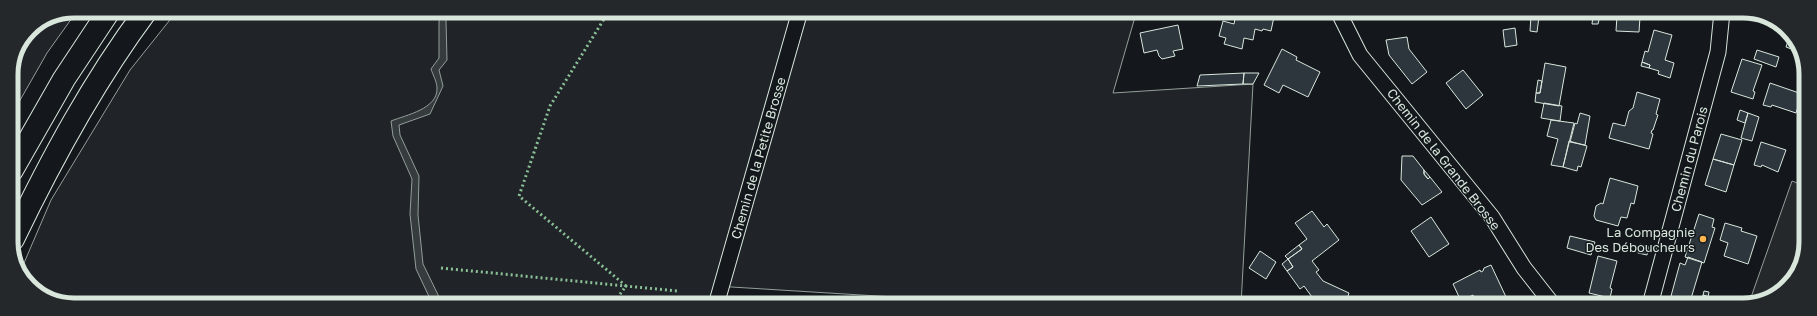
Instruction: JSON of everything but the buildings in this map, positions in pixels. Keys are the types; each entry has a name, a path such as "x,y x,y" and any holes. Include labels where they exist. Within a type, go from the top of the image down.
{"highway":[{"path":"18,159 64,78 104,18"},
{"path":"18,229 36,191 79,114 103,73 141,18"}],"street":[{"name":"Chemin de la Petite Brosse","path":"718,298 798,18"},
{"name":"Chemin de la Grande Brosse","path":"1342,18 1360,55 1492,217 1524,268 1548,298"},
{"name":"Chemin du Parois","path":"1652,298 1718,52 1721,18"}],"shaded area":[{"path":"72,18 47,53 18,104 19,63 27,43 34,34 43,27 53,22"},
{"path":"171,18 1135,18 1113,93 1253,84 1241,298 910,298 715,286 712,298 67,298 56,295 43,289 34,282 23,265 51,200 130,70"},
{"path":"440,18 447,18 447,60 439,70 443,86 430,114 399,125 400,135 419,176 418,215 423,264 440,298 430,298 416,269 410,214 412,179 393,136 391,121 427,106 436,95 437,86 431,69 439,58"},
{"path":"1792,181 1799,184 1799,249 1796,260 1787,276 1780,284 1761,295 1751,298"}],"hedge":[{"path":"605,18 550,106 519,196 626,286 617,298"},
{"path":"441,268 677,291"}],"place":[{"name":"La Compagnie Des Déboucheurs","path":"1703,239"}]}
